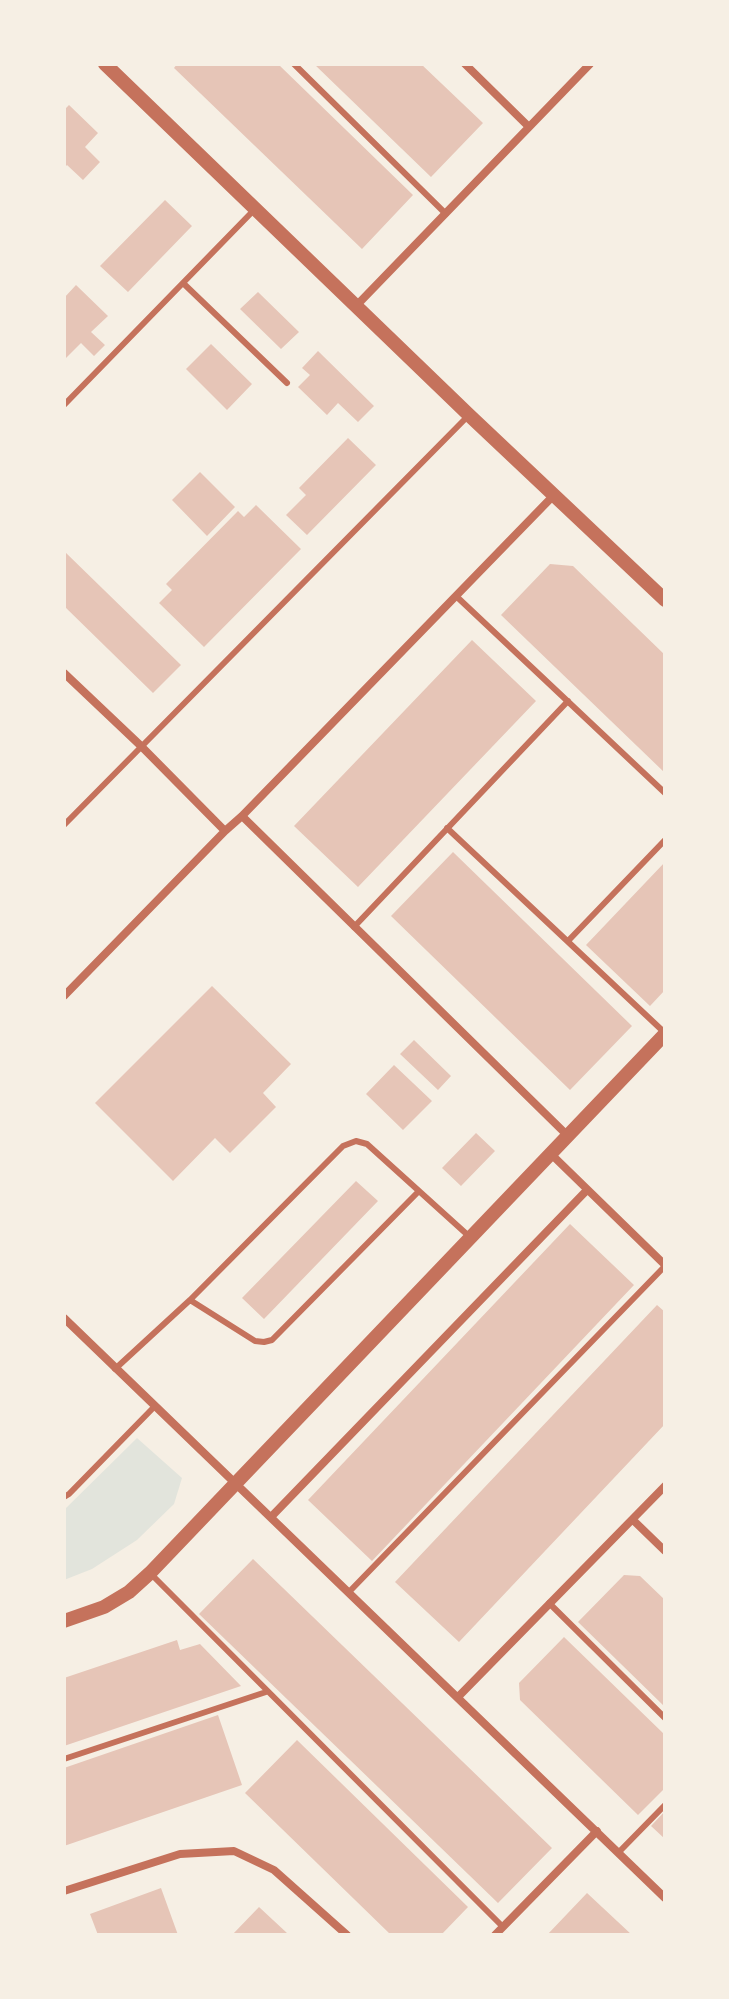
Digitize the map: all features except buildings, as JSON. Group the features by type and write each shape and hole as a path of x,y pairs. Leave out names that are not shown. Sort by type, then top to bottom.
{"street":[{"path":"105,64 665,600"},
{"path":"465,64 529,127"},
{"path":"357,305 590,64"},
{"path":"64,996 555,494"},
{"path":"64,673 225,831"},
{"path":"242,816 568,1136"},
{"path":"64,1621 104,1607 129,1592 150,1573 665,1034"},
{"path":"551,1154 665,1266"},
{"path":"271,1517 587,1190"},
{"path":"64,1318 665,1898"},
{"path":"458,1697 665,1486"},
{"path":"633,1520 665,1551"},
{"path":"495,1935 597,1831"},
{"path":"64,1891 180,1854 234,1851 274,1870 347,1935"}],"lane":[{"path":"294,64 446,214"},
{"path":"64,405 255,209"},
{"path":"183,283 287,383"},
{"path":"64,825 469,415"},
{"path":"456,596 665,793"},
{"path":"354,927 568,701"},
{"path":"447,828 665,1034"},
{"path":"568,941 665,840"},
{"path":"115,1369 190,1300 343,1146 356,1141 367,1144 471,1238"},
{"path":"190,1300 255,1341 272,1340 418,1192"},
{"path":"349,1592 665,1266"},
{"path":"64,1497 155,1406"},
{"path":"150,1573 503,1927"},
{"path":"549,1603 665,1718"},
{"path":"64,1759 266,1692"},
{"path":"619,1852 665,1805"}],"shaded area":[{"path":"137,1438 182,1478 174,1504 137,1540 92,1569 64,1580 64,1510"}]}
